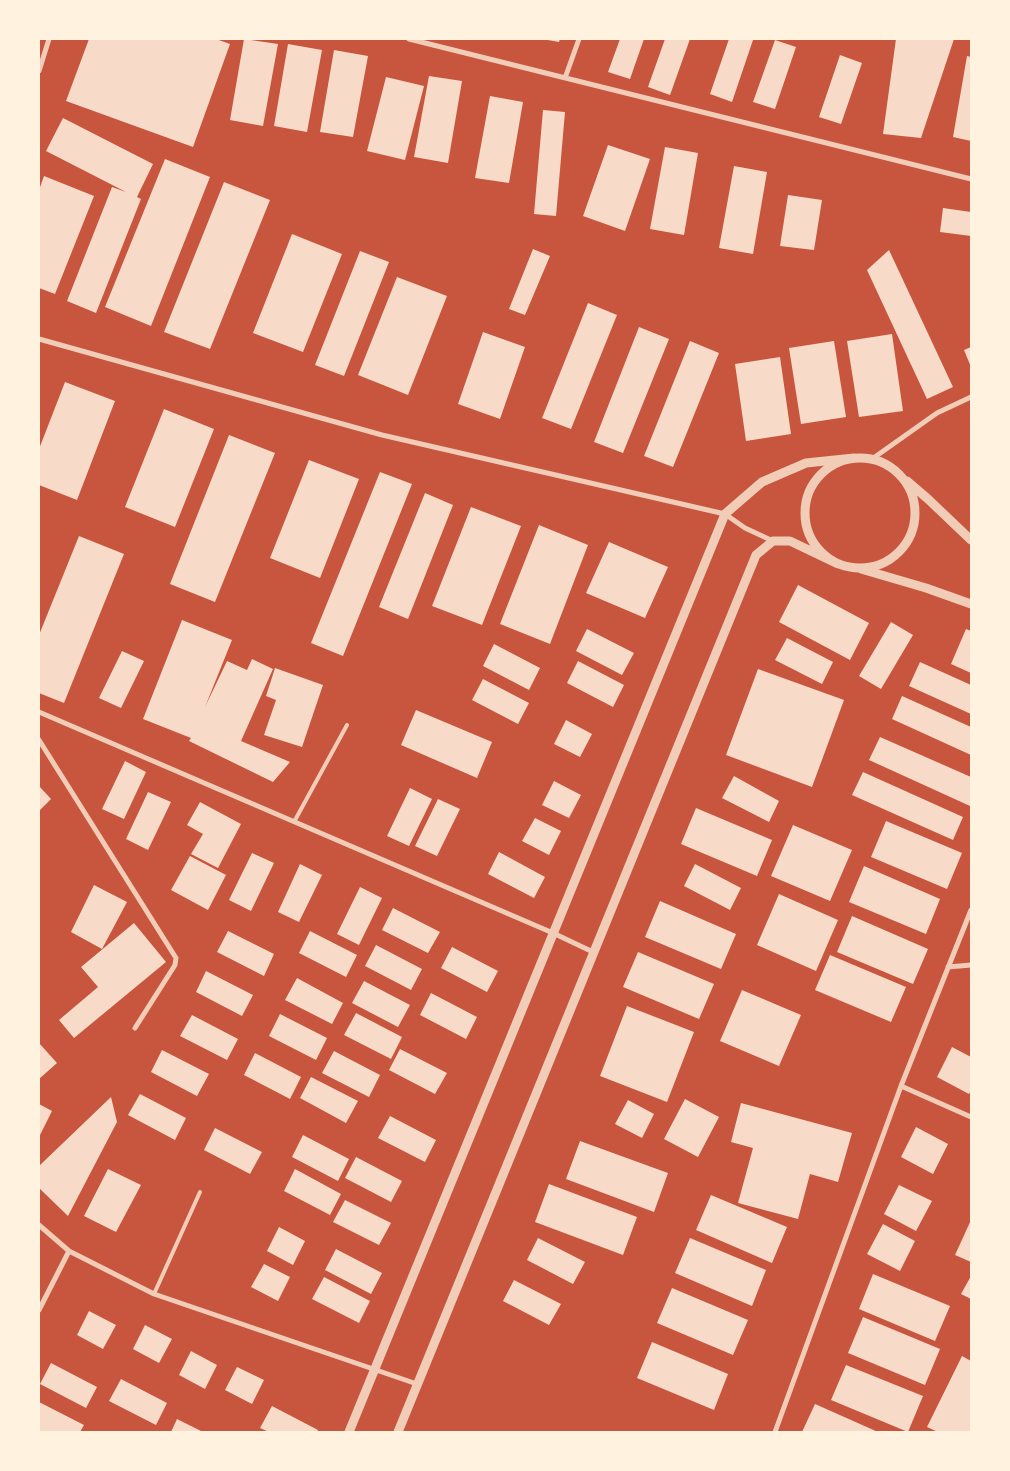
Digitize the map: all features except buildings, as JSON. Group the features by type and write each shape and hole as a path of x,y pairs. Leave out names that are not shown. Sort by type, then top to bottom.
{"street":[{"path":"39,71 49,39"},
{"path":"410,39 971,179"},
{"path":"566,78 579,39"},
{"path":"39,339 382,435 725,514 745,528 773,541 790,541 838,564 926,588 971,604"},
{"path":"872,459 937,413 971,397"},
{"path":"838,564 823,554 812,540 805,523 805,505 810,488 821,473 836,463 854,458"},
{"path":"349,1432 725,514 762,482 806,463 854,458 872,459 889,466 928,499 971,540"},
{"path":"856,568 874,566 891,558 904,546 912,529 915,511 911,493 902,478"},
{"path":"398,1432 756,555 773,541"},
{"path":"39,712 553,933 593,952"},
{"path":"39,740 176,958 175,965 135,1028"},
{"path":"775,1432 901,1086 971,910"},
{"path":"948,967 971,965"},
{"path":"901,1086 971,1117"},
{"path":"39,1225 70,1251 154,1294 417,1384"},
{"path":"39,1310 70,1251"}],"lane":[{"path":"294,822 347,725"},
{"path":"154,1294 200,1192"}]}
